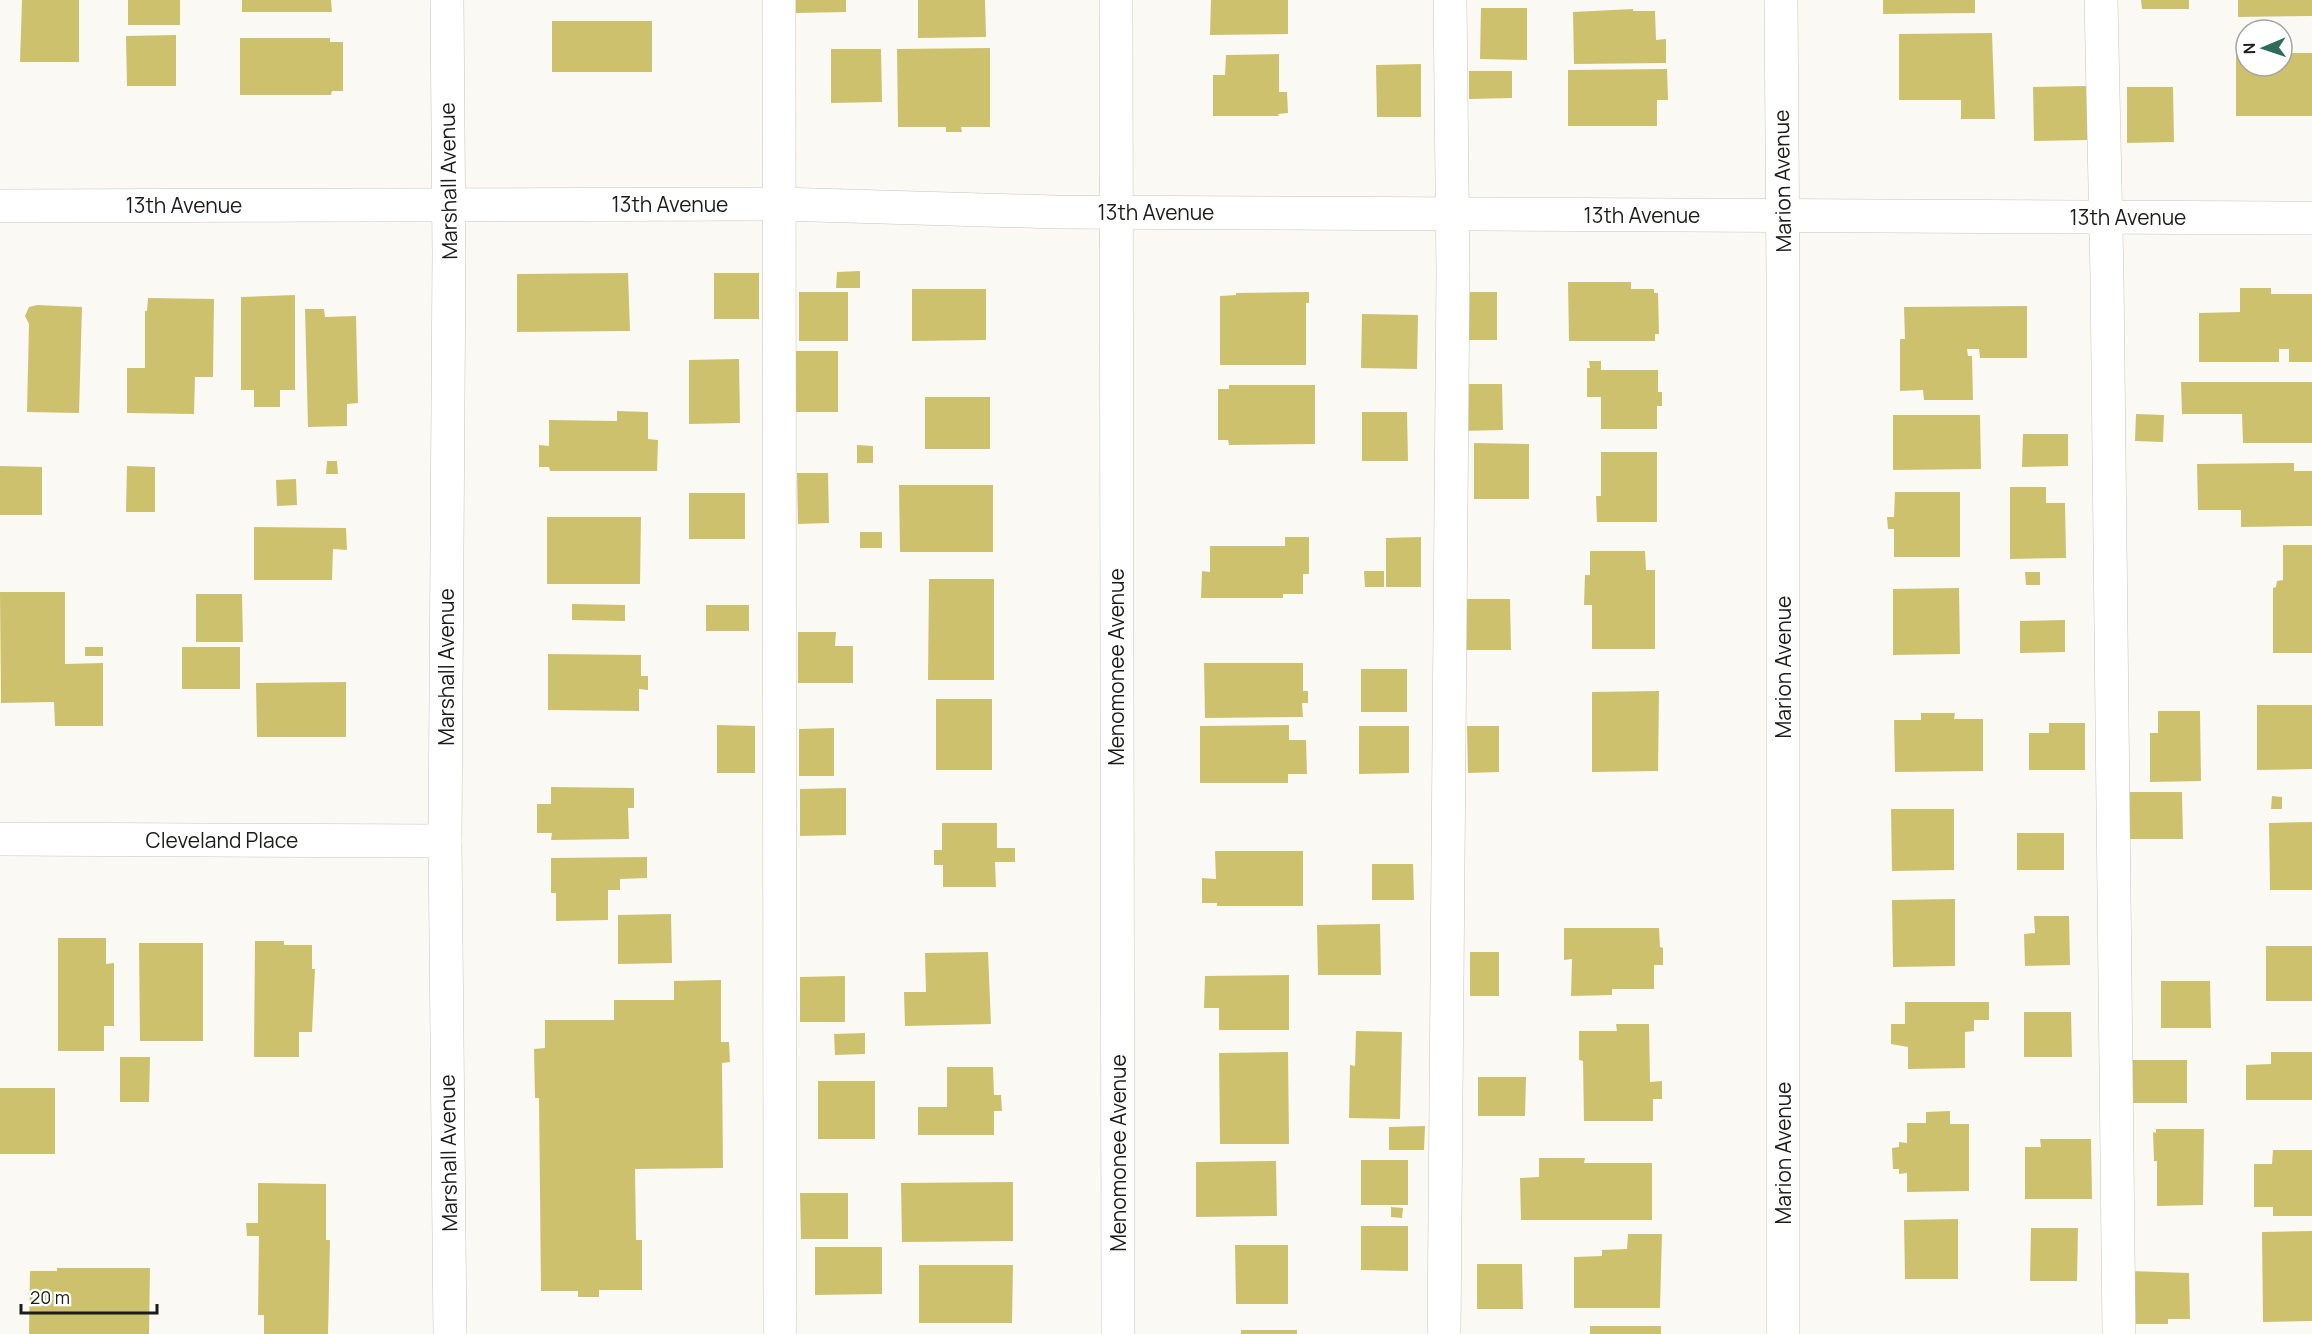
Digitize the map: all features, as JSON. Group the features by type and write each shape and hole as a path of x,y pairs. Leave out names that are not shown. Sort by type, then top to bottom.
{"street":[{"name":"Marshall Avenue","path":"447,0 449,203 445,841 450,1334"},
{"path":"778,0 780,1334"},
{"name":"Menomonee Avenue","path":"1116,0 1118,1334"},
{"path":"1444,1334 1453,214 1450,0"},
{"name":"Marion Avenue","path":"1781,0 1783,1334"},
{"path":"2101,0 2106,217 2120,1334"},
{"name":"13th Avenue","path":"0,206 449,203 780,204 1116,212 2312,218"},
{"name":"Cleveland Place","path":"0,839 445,841"}],"building":[{"path":"22,0 79,0 79,62 20,62"},
{"path":"128,0 180,0 180,25 128,25"},
{"path":"242,0 331,0 332,12 242,12"},
{"path":"796,0 846,0 846,12 796,13"},
{"path":"918,0 985,0 986,37 918,38"},
{"path":"1211,0 1288,0 1288,34 1210,35"},
{"path":"1883,0 1975,0 1975,13 1883,14"},
{"path":"2141,0 2189,0 2189,9 2142,9"},
{"path":"2238,0 2312,0 2312,16 2238,17"},
{"path":"1481,8 1527,8 1527,60 1480,59"},
{"path":"1633,9 1633,11 1655,11 1656,40 1666,39 1666,63 1574,64 1573,12"},
{"path":"552,21 652,21 652,72 552,72"},
{"path":"1992,33 1995,119 1961,119 1961,100 1899,100 1899,34"},
{"path":"176,35 176,86 127,86 126,36"},
{"path":"240,38 330,38 330,42 343,42 343,91 332,91 331,95 240,95"},
{"path":"990,48 990,127 961,127 962,132 946,132 946,127 898,127 897,49"},
{"path":"831,49 881,49 882,102 831,103"},
{"path":"2294,53 2312,53 2312,116 2236,116 2236,78 2294,78"},
{"path":"1279,54 1279,92 1287,92 1288,113 1278,114 1279,116 1213,116 1213,75 1225,75 1226,55"},
{"path":"1421,64 1421,117 1377,117 1376,65"},
{"path":"1667,69 1668,100 1657,100 1657,126 1568,126 1568,70"},
{"path":"1469,71 1512,71 1512,98 1469,99"},
{"path":"2087,86 2088,140 2034,141 2033,87"},
{"path":"2127,87 2173,87 2174,142 2127,143"},
{"path":"860,271 860,288 836,288 837,272"},
{"path":"628,273 630,331 517,332 517,274"},
{"path":"714,273 759,273 759,319 714,319"},
{"path":"1568,282 1631,282 1631,289 1654,289 1654,293 1658,293 1659,334 1655,334 1655,341 1569,341"},
{"path":"2240,288 2271,288 2271,294 2312,294 2312,362 2289,362 2289,349 2279,349 2279,362 2199,362 2199,313 2240,312"},
{"path":"912,289 986,289 986,340 912,341"},
{"path":"799,292 848,292 848,341 799,341"},
{"path":"1309,292 1309,303 1306,303 1306,365 1220,365 1220,296 1236,295 1236,293"},
{"path":"1459,292 1497,292 1497,340 1460,340"},
{"path":"295,295 295,390 280,390 280,407 254,407 254,390 241,390 241,297"},
{"path":"148,298 214,299 213,377 195,377 194,414 127,413 127,368 145,368 145,311 147,311"},
{"path":"37,305 82,307 79,413 27,412 29,324 25,316 29,307"},
{"path":"2027,306 2027,358 1980,358 1979,349 1967,349 1968,356 1972,356 1973,400 1924,400 1923,390 1900,391 1900,339 1905,339 1904,307"},
{"path":"305,309 324,309 325,317 356,316 358,403 347,404 347,426 308,427"},
{"path":"1362,314 1418,315 1417,369 1361,368"},
{"path":"795,351 838,351 838,412 795,412"},
{"path":"739,359 740,423 689,424 689,360"},
{"path":"1589,361 1601,361 1601,370 1658,370 1658,392 1662,392 1662,406 1657,406 1657,429 1601,429 1601,397 1587,397"},
{"path":"2181,382 2312,382 2312,443 2243,443 2242,414 2182,414"},
{"path":"1460,384 1502,384 1503,430 1460,431"},
{"path":"1229,385 1315,385 1315,444 1229,445 1228,440 1218,440 1218,389 1229,389"},
{"path":"925,397 990,397 990,449 925,449"},
{"path":"617,411 648,412 648,439 658,440 657,471 550,471 549,467 539,467 539,445 549,446 549,420 617,421"},
{"path":"1362,412 1407,412 1408,461 1362,461"},
{"path":"2136,414 2164,415 2163,442 2135,441"},
{"path":"1893,415 1980,415 1981,469 1893,470"},
{"path":"2023,434 2068,434 2068,466 2022,467"},
{"path":"1474,443 1529,444 1529,499 1474,499"},
{"path":"857,445 873,446 873,463 857,463"},
{"path":"1601,452 1657,452 1657,522 1597,522 1596,496 1601,496"},
{"path":"327,461 337,461 338,474 326,474"},
{"path":"2294,463 2294,471 2312,471 2312,526 2241,527 2241,510 2198,510 2197,464"},
{"path":"0,466 42,467 42,515 0,515"},
{"path":"127,466 155,467 155,512 126,512"},
{"path":"797,473 828,473 829,523 798,524"},
{"path":"296,479 297,505 277,506 276,480"},
{"path":"899,485 993,485 993,552 900,552"},
{"path":"2010,487 2046,487 2046,503 2065,503 2066,558 2010,559"},
{"path":"1895,492 1960,492 1960,557 1894,557 1894,529 1888,529 1887,517 1894,517"},
{"path":"689,493 745,493 745,539 689,539"},
{"path":"547,517 641,517 640,584 547,584"},
{"path":"254,527 346,528 347,550 333,549 332,580 254,580"},
{"path":"860,532 882,532 882,548 860,548"},
{"path":"1285,537 1309,537 1309,574 1303,574 1303,594 1283,594 1283,598 1201,598 1202,571 1210,572 1210,546 1285,546"},
{"path":"1421,537 1421,587 1386,587 1386,538"},
{"path":"2283,545 2312,545 2312,653 2273,653 2273,588 2276,587 2277,581 2283,580"},
{"path":"1590,551 1645,551 1646,570 1655,570 1655,649 1592,649 1592,605 1584,605 1585,575 1590,575"},
{"path":"1364,571 1384,571 1384,587 1365,587"},
{"path":"2025,572 2040,572 2040,585 2026,585"},
{"path":"929,579 994,579 994,680 928,680"},
{"path":"1959,588 1960,654 1893,655 1893,589"},
{"path":"0,592 65,592 65,664 103,663 103,726 55,726 54,702 1,703"},
{"path":"196,594 242,594 243,642 196,642"},
{"path":"1463,599 1510,599 1511,650 1464,650"},
{"path":"572,604 625,605 625,621 572,620"},
{"path":"706,605 749,605 749,631 706,631"},
{"path":"2065,620 2065,652 2020,653 2020,621"},
{"path":"798,632 836,632 835,646 853,646 853,683 798,683"},
{"path":"85,647 103,647 103,656 85,656"},
{"path":"182,647 240,647 240,689 182,689"},
{"path":"548,654 641,655 641,676 648,676 648,690 639,689 639,711 548,710"},
{"path":"1204,663 1303,663 1303,691 1308,691 1308,703 1302,703 1303,717 1205,718"},
{"path":"1361,669 1407,669 1407,712 1361,712"},
{"path":"346,682 346,737 257,737 256,683"},
{"path":"1659,691 1658,771 1592,772 1592,692"},
{"path":"936,699 992,699 992,770 936,770"},
{"path":"2257,705 2312,705 2312,769 2257,770"},
{"path":"2158,711 2200,711 2201,781 2150,782 2150,733 2158,733"},
{"path":"1921,713 1955,713 1954,719 1983,719 1983,771 1895,772 1894,720 1921,720"},
{"path":"2049,723 2085,723 2085,770 2029,770 2029,733 2049,733"},
{"path":"717,725 755,726 755,773 717,773"},
{"path":"1289,725 1289,740 1306,740 1307,774 1288,774 1288,783 1200,783 1200,726"},
{"path":"1359,726 1409,726 1409,773 1359,774"},
{"path":"1467,726 1499,726 1499,772 1468,773"},
{"path":"834,728 834,776 799,776 799,729"},
{"path":"551,787 634,788 634,808 628,808 629,839 551,840 552,833 537,833 537,804 551,804"},
{"path":"846,788 846,835 800,836 800,789"},
{"path":"2129,792 2182,792 2183,839 2129,839"},
{"path":"2272,796 2282,797 2282,809 2271,809"},
{"path":"1891,809 1954,809 1954,870 1892,871"},
{"path":"2312,822 2312,890 2270,890 2269,823"},
{"path":"942,823 997,823 997,848 1015,848 1015,862 995,862 996,887 943,887 943,865 934,865 934,850 942,850"},
{"path":"2017,833 2064,833 2064,870 2017,870"},
{"path":"1215,851 1303,851 1303,906 1217,906 1217,903 1202,903 1202,878 1216,879"},
{"path":"647,857 647,878 620,879 620,890 608,890 608,920 556,921 556,893 551,893 551,858"},
{"path":"1372,864 1413,864 1414,900 1372,900"},
{"path":"1955,899 1955,966 1893,967 1892,900"},
{"path":"671,914 672,963 618,964 618,915"},
{"path":"2034,916 2069,916 2070,965 2025,966 2024,934 2035,933"},
{"path":"1380,924 1381,975 1318,975 1317,925"},
{"path":"1564,928 1659,928 1660,947 1663,948 1663,965 1654,965 1654,989 1612,989 1612,995 1571,996 1572,959 1564,960"},
{"path":"58,938 106,938 106,964 114,963 114,1026 104,1026 104,1051 58,1051"},
{"path":"255,941 284,941 284,945 312,945 312,969 315,969 312,1032 299,1032 299,1057 254,1057"},
{"path":"139,943 203,943 203,1041 140,1041"},
{"path":"2266,946 2312,946 2312,1001 2266,1001"},
{"path":"988,952 991,1024 905,1026 904,992 926,992 925,953"},
{"path":"1470,952 1499,952 1499,996 1470,996"},
{"path":"1289,975 1289,1030 1219,1030 1219,1008 1204,1008 1205,976"},
{"path":"845,976 845,1022 800,1022 800,977"},
{"path":"721,980 721,1042 729,1042 730,1062 722,1063 723,1168 635,1169 636,1240 642,1240 642,1290 599,1290 599,1297 578,1297 578,1291 541,1291 539,1098 535,1098 534,1049 545,1048 545,1020 614,1020 614,1000 674,1000 674,981"},
{"path":"2161,981 2210,981 2211,1028 2161,1028"},
{"path":"1905,1002 1989,1002 1989,1020 1974,1020 1974,1031 1965,1032 1965,1068 1908,1069 1908,1047 1891,1044 1891,1024 1905,1024"},
{"path":"2024,1012 2071,1012 2072,1057 2024,1057"},
{"path":"1616,1024 1649,1024 1650,1082 1662,1081 1662,1099 1653,1099 1653,1121 1584,1121 1583,1061 1579,1060 1579,1031 1617,1031"},
{"path":"1356,1031 1402,1032 1400,1119 1349,1118 1350,1065 1355,1066"},
{"path":"865,1033 865,1054 835,1055 834,1034"},
{"path":"1288,1052 1289,1144 1220,1144 1219,1053"},
{"path":"2271,1052 2312,1052 2312,1100 2246,1100 2246,1065 2271,1064"},
{"path":"120,1057 150,1057 149,1102 120,1102"},
{"path":"2126,1060 2187,1060 2187,1103 2127,1103"},
{"path":"947,1067 993,1067 994,1095 1001,1095 1002,1111 994,1111 994,1135 918,1135 918,1107 947,1107"},
{"path":"1478,1077 1526,1077 1525,1116 1478,1116"},
{"path":"818,1081 875,1081 875,1139 818,1139"},
{"path":"0,1088 55,1088 55,1154 0,1154"},
{"path":"1950,1111 1950,1124 1969,1124 1969,1191 1907,1192 1907,1173 1899,1174 1899,1169 1893,1169 1892,1148 1899,1147 1899,1142 1907,1143 1907,1123 1926,1123 1926,1112"},
{"path":"1425,1126 1424,1150 1389,1150 1389,1127"},
{"path":"2156,1129 2204,1129 2203,1205 2157,1206 2157,1161 2154,1161 2153,1132 2156,1133"},
{"path":"2040,1139 2091,1139 2092,1199 2025,1199 2025,1147 2041,1147"},
{"path":"2273,1150 2312,1150 2312,1216 2273,1216 2273,1207 2254,1207 2254,1164 2272,1164"},
{"path":"1539,1158 1585,1158 1584,1163 1652,1163 1652,1220 1521,1220 1520,1178 1539,1177"},
{"path":"1361,1160 1408,1160 1408,1205 1361,1205"},
{"path":"1276,1161 1277,1216 1196,1217 1196,1162"},
{"path":"1013,1182 1013,1241 902,1242 901,1183"},
{"path":"258,1183 326,1184 326,1240 330,1240 328,1334 264,1334 264,1315 258,1315 259,1236 247,1236 246,1223 258,1223"},
{"path":"800,1193 848,1193 848,1239 801,1239"},
{"path":"1391,1207 1403,1208 1402,1218 1391,1217"},
{"path":"1958,1219 1958,1279 1905,1279 1904,1220"},
{"path":"1361,1226 1408,1226 1408,1271 1361,1270"},
{"path":"2031,1228 2078,1228 2077,1281 2030,1281"},
{"path":"2312,1231 2312,1321 2263,1322 2262,1232"},
{"path":"1628,1234 1662,1234 1660,1308 1574,1308 1574,1257 1602,1256 1602,1250 1627,1249"},
{"path":"1235,1245 1288,1245 1288,1304 1236,1304"},
{"path":"815,1247 882,1247 882,1294 815,1295"},
{"path":"1477,1264 1522,1264 1523,1309 1477,1309"},
{"path":"919,1265 1013,1265 1012,1323 919,1323"},
{"path":"57,1268 150,1268 149,1334 29,1334 30,1271 57,1271"},
{"path":"2131,1271 2189,1273 2190,1319 2168,1319 2168,1324 2131,1324"},
{"path":"1590,1326 1661,1326 1661,1334 1590,1334"},
{"path":"1241,1330 1297,1330 1297,1334 1241,1334"}]}
